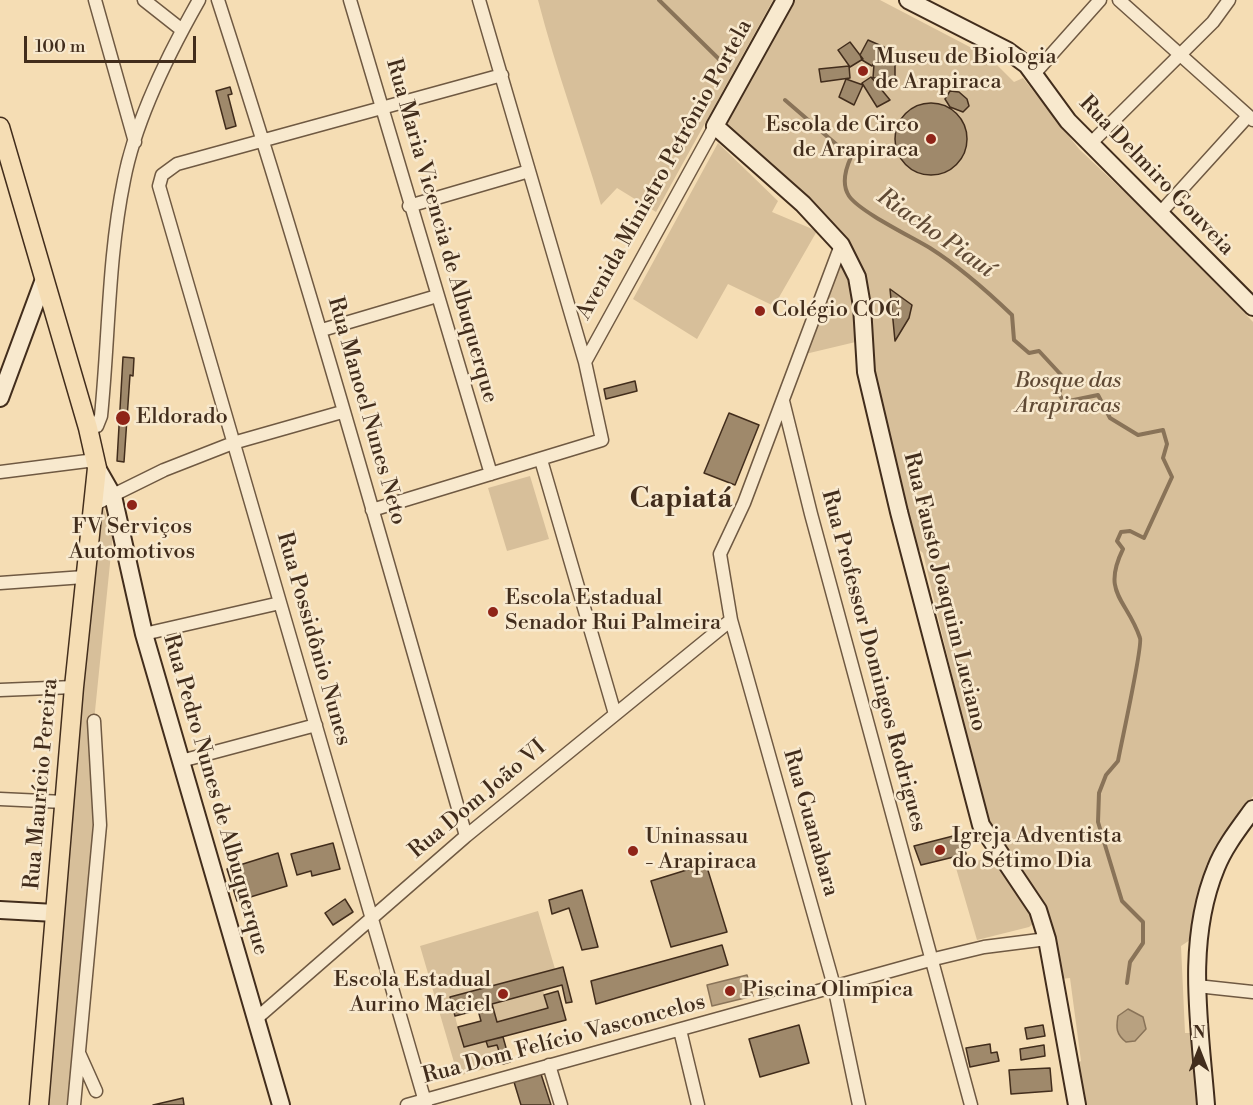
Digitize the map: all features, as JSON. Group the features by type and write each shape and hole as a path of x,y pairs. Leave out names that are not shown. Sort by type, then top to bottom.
{"main road":[{"name":"Rua Maurício Pereira","path":"0,127 43,282 88,428 96,464 74,687 39,1105"}],"street":[{"path":"95,0 135,142"},
{"path":"144,0 182,30"},
{"path":"88,428 97,426 101,416 110,268 124,178 135,142 172,49 199,0"},
{"name":"Rua Manoel Nunes Neto","path":"218,0 322,330 342,412 466,836"},
{"name":"Rua Maria Vicencia de Albuquerque","path":"350,0 409,206 491,474"},
{"path":"372,510 602,440 585,362 479,0"},
{"name":"Avenida Ministro Petrônio Portela","path":"585,362 785,0"},
{"name":"Rua Delmiro Gouveia","path":"908,0 933,5 1008,51 1034,74 1068,121 1253,307"},
{"path":"1034,74 1100,0"},
{"path":"1119,0 1251,118 1161,212"},
{"path":"1090,144 1178,54 1213,22 1229,0"},
{"path":"263,141 502,75"},
{"name":"Rua Fausto Joaquim Luciano","path":"715,126 803,204 841,245 857,277 862,306 866,372 899,512 981,825 1038,910 1047,939 1077,1105"},
{"name":"Rua Possidônio Nunes","path":"263,141 177,164 162,175 159,186 425,1103"},
{"path":"409,206 530,171"},
{"path":"783,401 841,245"},
{"path":"0,398 43,282"},
{"path":"322,330 437,296"},
{"name":"Rua Guanabara","path":"783,401 744,503 720,554 731,620 834,986 859,1105"},
{"name":"Rua Professor Domingos Rodrigues","path":"783,401 930,960 971,1105"},
{"path":"93,505 164,470 233,443 342,412"},
{"path":"541,460 615,714"},
{"path":"0,472 96,464"},
{"name":"Rua Pedro Nunes de Albuquerque","path":"96,464 113,496 144,634 281,1105"},
{"path":"0,583 84,578"},
{"path":"144,634 280,603"},
{"name":"Rua Dom João VI","path":"257,1018 466,836 731,620"},
{"path":"0,690 74,687"},
{"path":"74,1105 100,825 94,721"},
{"path":"181,761 316,725"},
{"path":"0,799 64,802"},
{"path":"1206,1105 1197,986 1199,936 1205,901 1217,866 1247,825 1253,809"},
{"path":"0,910 55,913"},
{"name":"Rua Dom Felício Vasconcelos","path":"407,1105 425,1103 549,1065 930,960 984,947 1047,939"},
{"path":"1197,986 1253,992"},
{"path":"680,1030 698,1105"},
{"path":"79,1052 96,1091"},
{"path":"549,1065 561,1105"}],"green space":[{"path":"538,0 773,0 656,212 617,188 601,205"},
{"name":"Bosque das Arapiracas","path":"790,0 880,0 989,57 1014,82 1023,78 1079,149 1170,235 1253,322 1253,796 1211,861 1190,940 1181,946 1185,1033 1196,1033 1199,1105 1082,1105 1074,1065 1081,1061 1070,978 1061,979 1054,929 1043,905 988,828 923,553 916,547 872,373 858,262 824,214 720,125"},
{"path":"718,143 778,201 772,212 817,231 774,306 728,284 697,339 633,299"},
{"path":"841,245 864,340 801,355"},
{"path":"530,476 549,539 507,551 488,488"},
{"path":"101,501 113,534 94,721 100,825 74,1105 39,1105"},
{"path":"992,856 1031,913 1033,924 977,940 956,868"},
{"path":"538,911 555,969 450,997 463,1047 486,1041 497,1045 503,1064 458,1076 420,946"},
{"path":"543,990 548,1008 497,1022 492,1004"}],"shaded area":[{"name":"Piscina Olimpica","path":"747,975 753,996 712,1006 707,985"},
{"path":"1128,1009 1143,1017 1146,1029 1135,1041 1126,1042 1117,1030 1117,1024 1118,1016"}],"building":[{"path":"868,40 884,47 872,66 862,60 860,55"},
{"path":"850,42 863,59 850,67 838,50"},
{"path":"895,62 895,77 873,78 874,64"},
{"path":"849,66 850,78 821,82 819,69"},
{"path":"871,77 890,100 877,107 862,83"},
{"path":"846,79 863,85 854,105 839,97"},
{"path":"230,87 232,94 228,95 236,126 226,129 216,91"},
{"path":"950,91 959,92 967,99 969,106 963,112 950,107 945,99"},
{"name":"Escola de Circo de Arapiraca","path":"931,103 951,109 961,119 967,139 961,159 951,169 931,175 911,169 901,159 895,139 901,119 911,109"},
{"path":"890,289 912,305 909,318 895,341"},
{"name":"Eldorado","path":"123,357 134,358 133,376 130,375 124,462 117,461"},
{"path":"635,381 637,391 606,399 604,389"},
{"path":"729,413 759,425 735,485 704,473"},
{"name":"Igreja Adventista do Sétimo Dia","path":"961,834 966,854 921,865 914,846"},
{"path":"333,843 340,869 312,876 311,871 297,875 291,854"},
{"path":"278,853 287,886 237,901 227,869"},
{"path":"706,864 727,932 671,947 651,881"},
{"path":"582,890 598,947 582,950 569,908 552,914 549,900"},
{"path":"345,899 353,912 333,925 325,913"},
{"path":"722,945 728,965 596,1004 591,981"},
{"path":"563,967 572,1002 566,1003 562,985 492,1004 497,1022 548,1008 544,995 558,991 566,1020 464,1047 458,1027 481,1021 478,1010 455,1016 450,997"},
{"path":"799,1025 809,1063 760,1077 749,1039"},
{"path":"1043,1025 1045,1036 1027,1039 1025,1028"},
{"path":"503,1037 510,1062 503,1064 497,1045 488,1047 486,1041"},
{"path":"990,1044 991,1053 997,1052 999,1061 970,1067 966,1048"},
{"path":"1044,1045 1045,1056 1021,1060 1020,1049"},
{"path":"1050,1068 1052,1091 1011,1094 1009,1070"},
{"path":"541,1074 551,1105 521,1105 514,1082"},
{"path":"183,1098 184,1105 153,1105"}],"waterway":[{"name":"Riacho Piauí","path":"659,0 728,68"},
{"name":"Riacho Piauí","path":"785,100 851,157 846,171 845,186 849,196 855,202 875,217 952,263 1012,315 1014,340 1029,353 1039,351 1064,378 1059,394 1064,402 1098,395 1110,418 1138,435 1163,430 1167,444 1163,458 1172,477 1144,538 1130,531 1121,532 1117,541 1123,549 1117,564 1115,587 1135,625 1140,645 1118,761 1106,775 1099,793 1098,822 1122,901 1143,922 1143,943 1130,962 1127,983"}],"place":[{"name":"Museu de Biologia de Arapiraca","path":"863,71"},
{"name":"Escola de Circo de Arapiraca","path":"931,139"},
{"name":"Colégio COC","path":"760,311"},
{"name":"Eldorado","path":"123,418"},
{"name":"FV Serviços Automotivos","path":"132,505"},
{"name":"Escola Estadual Senador Rui Palmeira","path":"493,612"},
{"name":"Igreja Adventista do Sétimo Dia","path":"940,850"},
{"name":"Uninassau - Arapiraca","path":"633,851"},
{"name":"Piscina Olimpica","path":"730,991"},
{"name":"Escola Estadual Aurino Maciel","path":"503,994"}],"district":[{"name":"Capiatá","path":"681,500"}]}
